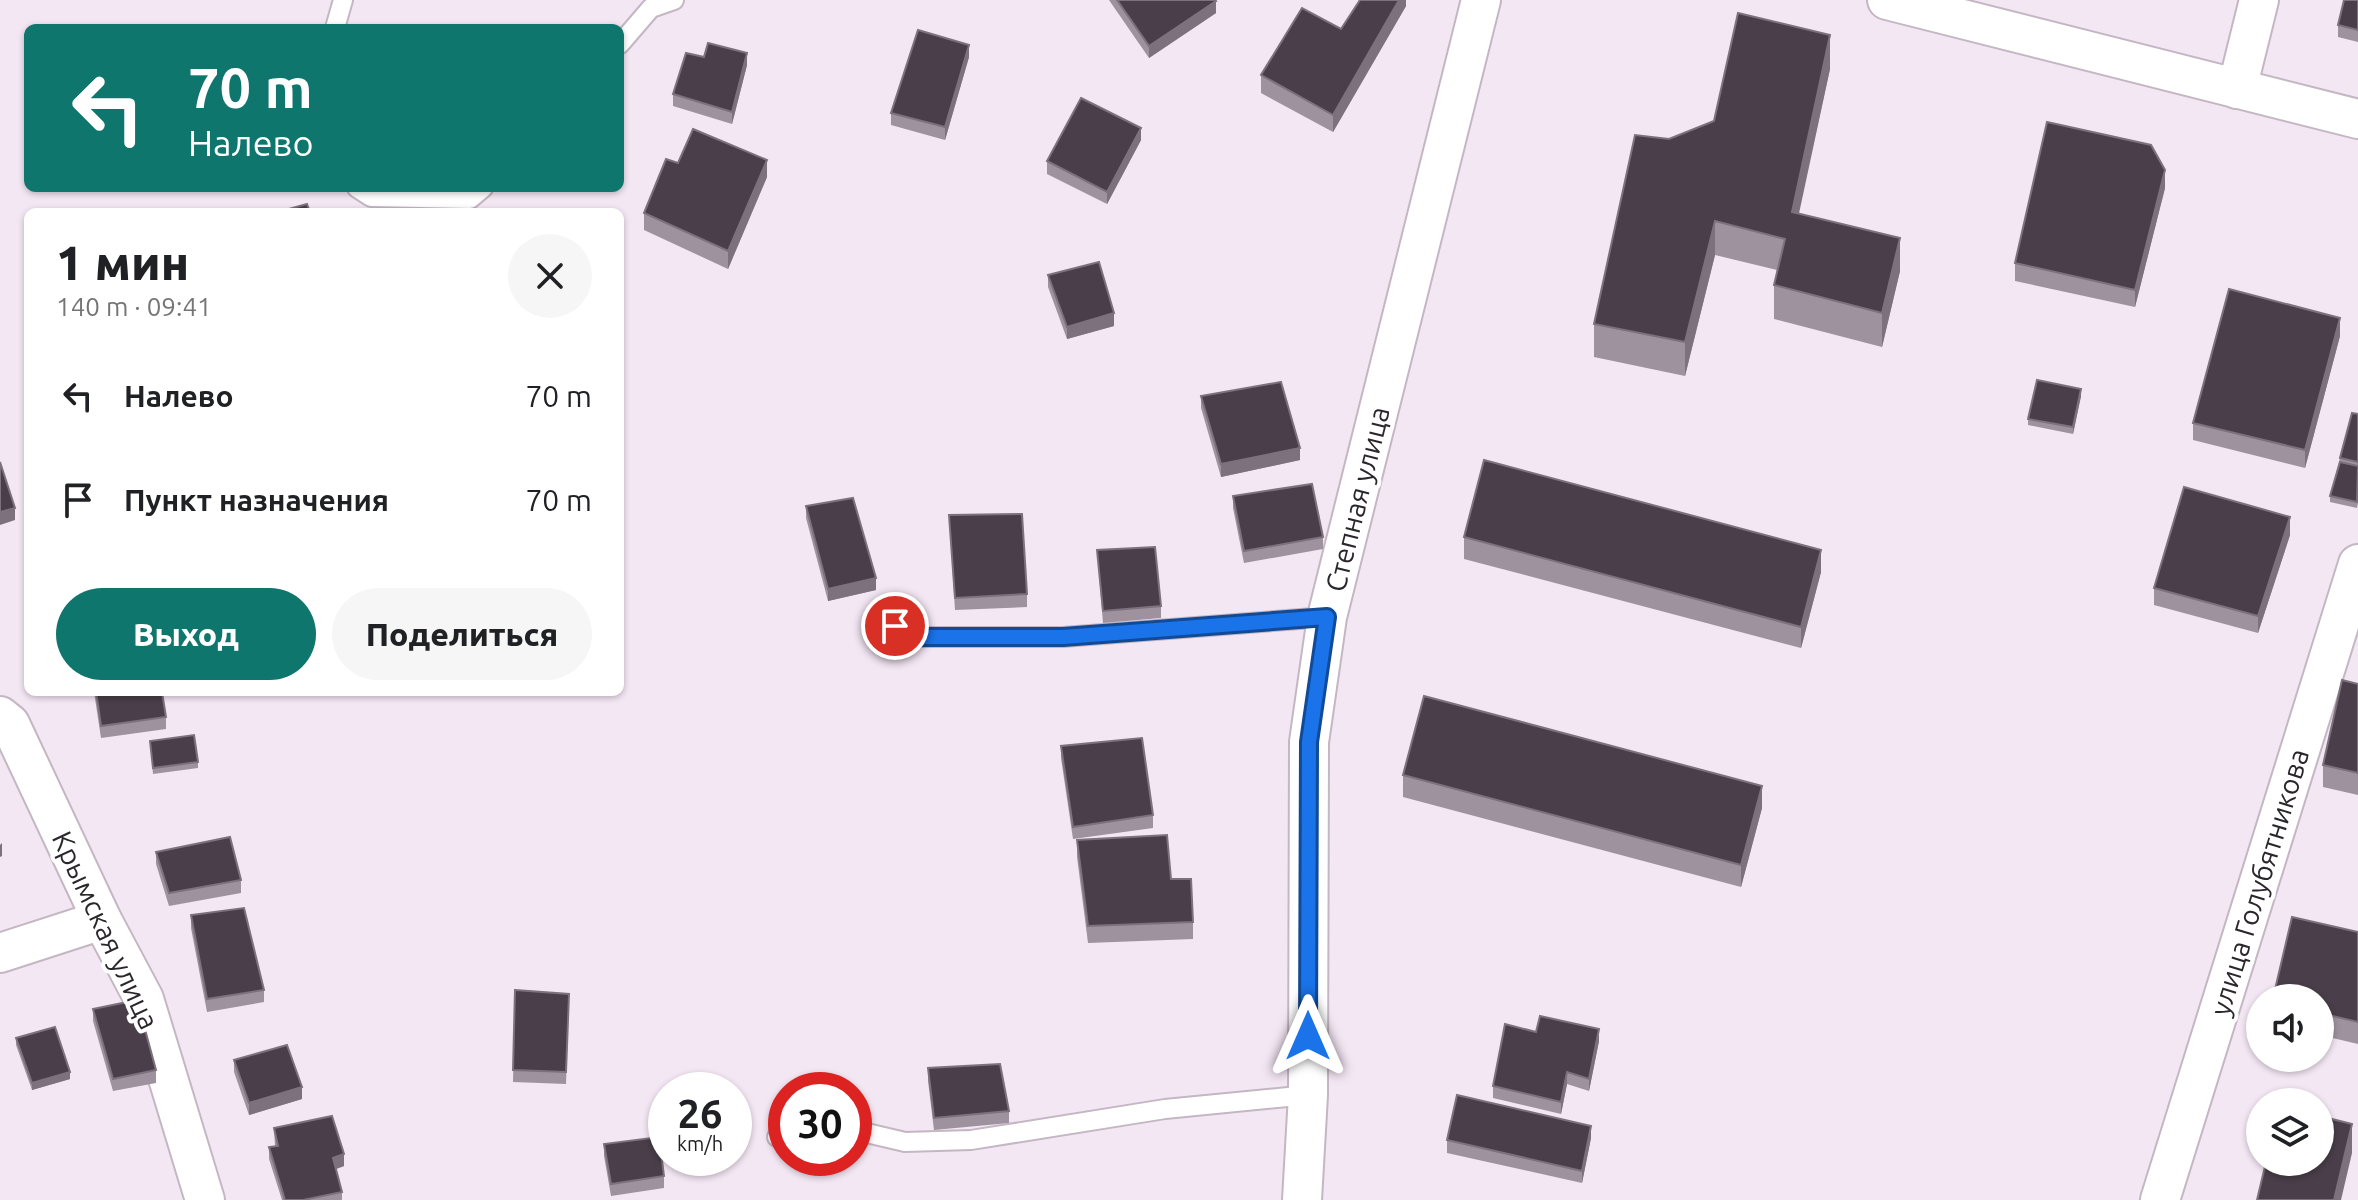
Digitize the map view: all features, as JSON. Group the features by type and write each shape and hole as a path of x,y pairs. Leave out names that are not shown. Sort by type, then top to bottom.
{"street":[{"name":"Степная улица","path":"1302,1200 1308,1095 1309,742 1327,617 1481,0"},
{"path":"1887,0 2358,119"},
{"path":"2237,89 2259,0"},
{"name":"улица Голубятникова","path":"2160,1200 2358,564"},
{"name":"Крымская улица","path":"0,716 10,724 102,920 144,999 205,1200"},
{"path":"0,953 102,920"}],"lane":[{"path":"336,24 343,0"},
{"path":"624,39 651,8 674,0"},
{"path":"363,192 371,197 470,199 478,192"},
{"path":"895,626 922,637 1063,637 1327,617"},
{"path":"872,1134 905,1142 971,1140 1165,1109 1308,1095"}],"building":[{"path":"1117,0 1215,0 1216,1 1149,46"},
{"path":"1360,0 1399,0 1333,115 1261,75 1302,8 1341,29"},
{"path":"2344,0 2358,0 2358,30 2338,25"},
{"path":"1738,13 1830,35 1792,212 1900,238 1882,313 1774,285 1785,239 1715,221 1685,342 1594,324 1635,135 1669,139 1714,121"},
{"path":"918,30 969,45 945,127 891,113"},
{"path":"708,43 747,53 732,112 673,94 686,53 704,57"},
{"path":"1081,98 1141,128 1107,192 1047,161"},
{"path":"2047,122 2151,145 2165,170 2135,290 2015,263"},
{"path":"693,129 767,160 728,251 644,213 666,159 678,163"},
{"path":"1099,262 1114,313 1067,327 1048,275"},
{"path":"2229,289 2340,318 2305,450 2193,423"},
{"path":"2037,380 2081,389 2073,427 2028,419"},
{"path":"1281,382 1300,448 1221,464 1201,396"},
{"path":"2352,413 2358,414 2358,462 2340,458"},
{"path":"1484,460 1821,550 1801,627 1464,537"},
{"path":"0,462 15,508 0,512"},
{"path":"2340,462 2358,466 2357,502 2330,496"},
{"path":"1312,484 1323,537 1244,551 1233,496"},
{"path":"2184,487 2290,517 2258,616 2154,588"},
{"path":"853,498 876,578 828,589 806,506"},
{"path":"1022,514 1027,594 955,598 949,515"},
{"path":"1155,547 1161,606 1103,611 1097,550"},
{"path":"2342,680 2358,684 2358,773 2323,765"},
{"path":"97,696 163,696 166,717 101,726"},
{"path":"1424,696 1762,786 1741,865 1403,775"},
{"path":"194,735 198,762 153,768 150,741"},
{"path":"1142,738 1153,815 1073,827 1061,746"},
{"path":"1167,835 1171,879 1191,879 1193,922 1088,926 1077,840"},
{"path":"230,837 241,880 169,893 156,852"},
{"path":"244,908 264,990 207,999 191,915"},
{"path":"2292,917 2358,932 2358,1022 2334,1016 2334,984 2276,984"},
{"path":"515,990 569,994 566,1072 513,1070"},
{"path":"137,1000 156,1070 113,1079 93,1009"},
{"path":"1540,1016 1599,1029 1589,1079 1567,1072 1561,1102 1493,1086 1505,1024 1536,1032"},
{"path":"55,1027 70,1072 32,1083 16,1038"},
{"path":"287,1045 302,1087 249,1103 234,1060"},
{"path":"1000,1064 1009,1111 934,1118 928,1068"},
{"path":"1457,1095 1591,1126 1582,1171 1447,1140"},
{"path":"332,1116 344,1154 333,1158 342,1192 303,1200 285,1200 269,1147 278,1146 274,1128"},
{"path":"2334,1120 2352,1124 2334,1200 2257,1200 2263,1176 2334,1176"},
{"path":"648,1138 648,1176 664,1176 611,1184 604,1144"}],"route":[{"path":"895,626 922,637 1063,637 1327,617 1309,742 1308,1036"}]}
